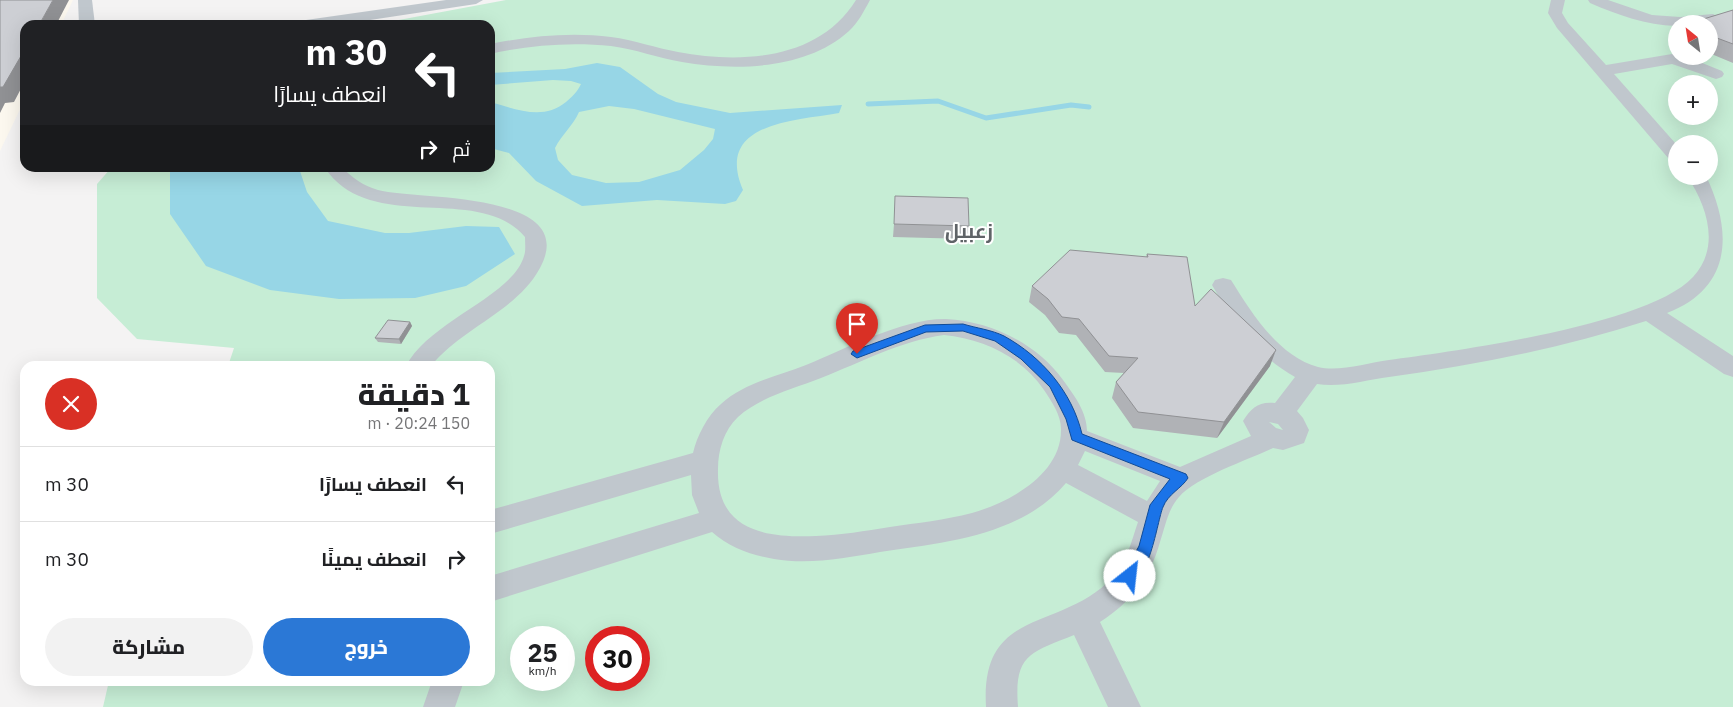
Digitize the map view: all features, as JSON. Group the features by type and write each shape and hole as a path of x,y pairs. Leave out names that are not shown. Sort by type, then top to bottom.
{"street":[{"path":"85,0 87,20"},
{"path":"340,20 476,0"},
{"path":"495,48 541,41 584,40 623,44 696,60 755,60 792,53 822,42 842,29 863,0"},
{"path":"1558,0 1554,7 1557,19 1668,146"},
{"path":"1595,0 1628,13 1668,22"},
{"path":"1602,71 1672,59 1684,61 1716,74"},
{"path":"337,172 350,185 378,196 484,207 507,213 525,223 537,241 537,252 533,264 525,276 513,288 445,337 423,361"},
{"path":"1223,285 1239,312 1263,339 1294,367 1310,374 1327,377 1504,352 1550,342 1649,312 1669,303 1700,283 1716,258 1720,245 1718,218 1702,185"},
{"path":"1649,312 1733,368"},
{"path":"944,327 981,332 999,338 1026,356 1054,384 1065,401 1076,437 1072,456 1064,470 1040,492 1014,508 951,530 830,548 783,548 743,539 717,519 710,504 706,488 705,460 711,434 729,412 741,402 908,333 944,327"},
{"path":"1002,707 1000,691 1002,672 1010,656 1022,642 1037,633 1082,616 1105,603 1124,586 1138,567 1146,546 1153,517 1163,494 1181,478 1276,426 1310,374"},
{"path":"1076,437 1181,478"},
{"path":"495,521 705,460"},
{"path":"1064,470 1153,517"},
{"path":"495,587 717,519"},
{"path":"1082,616 1109,680 1124,707"},
{"path":"439,707 446,686"}],"shaded area":[{"path":"0,0 73,0 63,20 20,20 20,109 0,151"}],"green space":[{"path":"506,0 1733,0 1733,707 103,707 108,686 495,686 495,361 230,361 234,348 137,339 97,298 97,184 108,172 495,172 495,20 399,20"}],"water":[{"path":"597,63 620,67 658,94 676,102 730,113 842,105 839,113 782,123 764,129 749,138 740,150 737,167 743,190 736,201 725,204 657,200 582,206 536,181 509,153 495,149 495,103 529,112 548,111 566,102 575,94 581,84 571,81 553,80 495,85 495,73 565,69","holes":["609,106 634,109 715,129 713,139 704,150 680,170 639,182 606,183 572,175 558,160 555,148 579,112"]},
{"path":"170,172 300,172 307,192 328,221 385,233 409,233 466,226 499,227 515,254 466,286 415,298 339,299 270,290 206,266 170,214"}],"building":[{"path":"0,0 53,0 42,20 20,20 20,58 3,87 0,87"},
{"path":"1733,10 1733,44 1718,38 1717,15"},
{"path":"895,196 968,198 969,226 894,224"},
{"path":"1070,250 1148,257 1147,254 1187,257 1195,306 1211,289 1276,350 1224,422 1138,412 1116,382 1138,358 1109,356 1079,319 1062,317 1048,299 1032,286"},
{"path":"388,320 410,322 399,339 375,338"}],"waterway":[{"path":"868,104 938,101 986,118 1071,105 1089,107"}],"district":[{"name":"زعبيل","path":"969,231"}],"route":[{"path":"857,354 925,328 963,328 999,338 1026,356 1054,384 1065,401 1076,437 1181,478 1163,494 1157,505 1146,546 1138,567 1130,576"}]}
